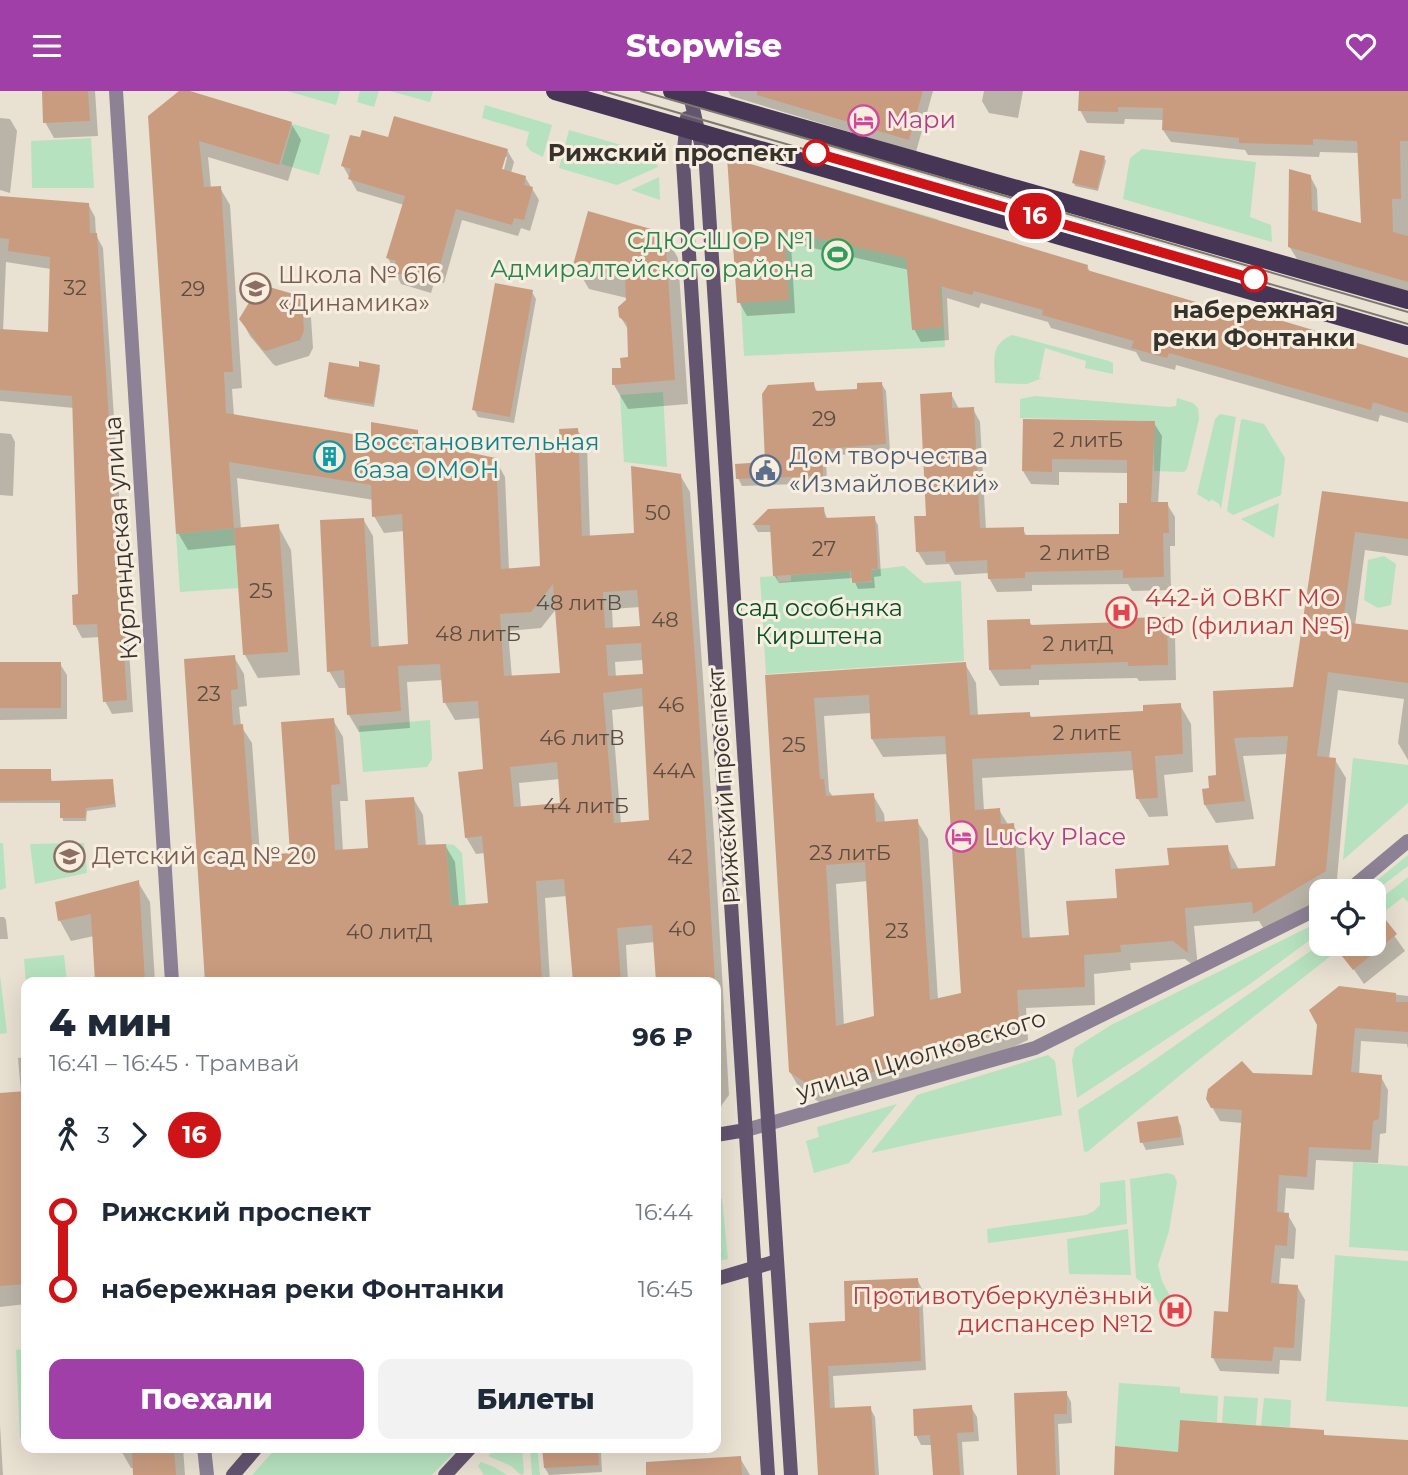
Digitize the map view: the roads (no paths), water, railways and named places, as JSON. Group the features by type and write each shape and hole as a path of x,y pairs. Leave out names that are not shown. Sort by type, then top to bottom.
{"main road":[{"path":"555,91 1408,336"},
{"path":"684,93 1408,300"},
{"name":"Рижский проспект","path":"684,93 692,129 706,166 791,1475"},
{"name":"Рижский проспект","path":"692,129 682,161 768,1475"},
{"name":"улица Циолковского","path":"721,1134 746,1130"},
{"path":"721,1277 777,1261"},
{"path":"233,1475 252,1453"},
{"path":"445,1475 465,1453"}],"street":[{"name":"Курляндская улица","path":"116,91 172,977"},
{"path":"1362,879 1408,841"},
{"name":"улица Циолковского","path":"746,1130 1035,1048 1309,913"},
{"path":"205,1453 207,1475"}],"tram line":[{"path":"603,91 1408,324"},
{"path":"641,91 1408,312"},
{"name":"16","path":"816,153 1254,279"}],"place":[{"name":"Мари","path":"863,120"},
{"name":"Рижский проспект","path":"816,153"},
{"name":"СДЮСШОР №1 Адмиралтейского района","path":"837,255"},
{"name":"набережная реки Фонтанки","path":"1254,279"},
{"name":"Школа № 616 «Динамика»","path":"255,289"},
{"name":"Восстановительная база ОМОН","path":"330,456"},
{"name":"Дом творчества «Измайловский»","path":"766,470"},
{"name":"442-й ОВКГ МО РФ (филиал №5)","path":"1122,612"},
{"name":"Lucky Place","path":"961,837"},
{"name":"Детский сад № 20","path":"69,856"},
{"name":"Противотуберкулёзный диспансер №12","path":"1176,1310"}],"park label":[{"name":"сад особняка Кирштена","path":"819,622"}]}
